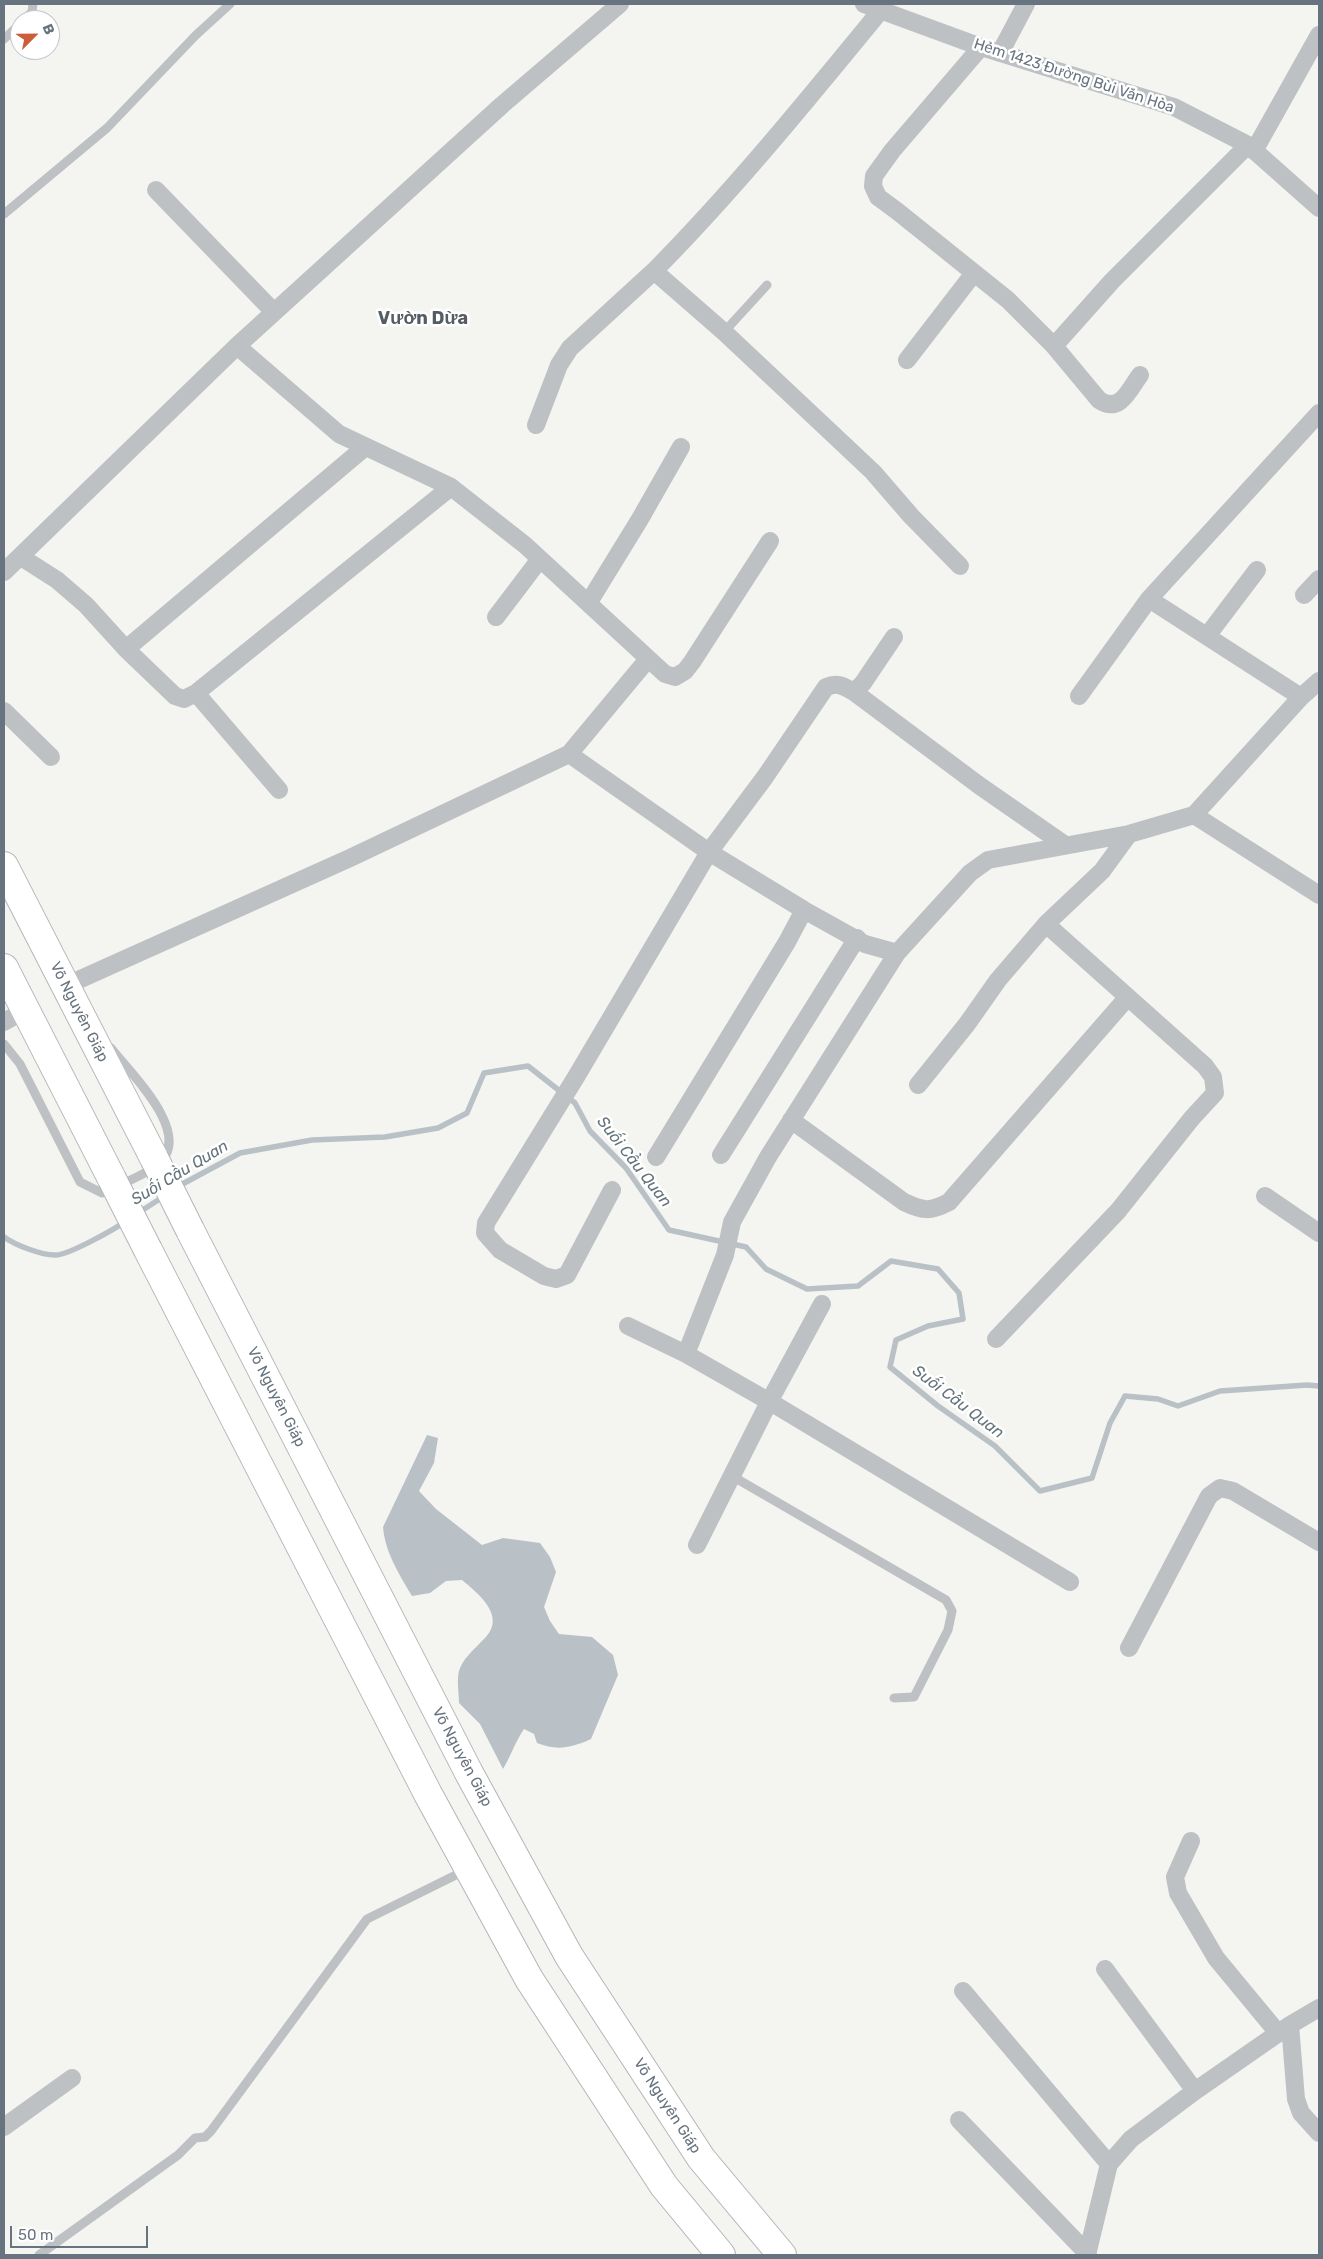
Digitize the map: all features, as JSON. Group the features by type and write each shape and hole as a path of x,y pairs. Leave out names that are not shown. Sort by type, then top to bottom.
{"highway":[{"name":"Võ Nguyên Giáp","path":"4,866 70,984 190,1230 469,1773 569,1956 701,2158 782,2255"},
{"path":"4,968 15,1016 112,1179 428,1794 529,1979 664,2186 722,2255"}],"street":[{"path":"4,572 274,312 502,105 620,4"},
{"name":"Hẻm 1423 Đường Bùi Văn Hòa","path":"864,4 981,47 1174,107 1251,148 1319,208"},
{"path":"1000,53 1026,4"},
{"path":"536,425 559,365 570,348 685,240 881,10"},
{"path":"1054,346 1112,281 1251,148 1319,35"},
{"path":"981,47 874,176 873,186 878,197 1008,300 1054,346 1085,384 1106,404 1115,405 1122,400 1140,375"},
{"path":"156,190 274,312"},
{"path":"654,271 724,332 873,472 911,516 960,566"},
{"path":"907,360 974,273"},
{"path":"238,346 339,434 364,448 451,488 540,559 589,602 665,674 674,677 685,670 770,542"},
{"path":"1079,696 1149,599 1319,412"},
{"path":"589,602 681,447"},
{"path":"126,649 364,448"},
{"path":"21,557 57,580 86,604 126,649 175,696 184,700 196,693 451,488"},
{"path":"496,617 540,559"},
{"path":"1207,636 1257,570"},
{"path":"1304,595 1319,578"},
{"path":"1149,599 1301,697"},
{"path":"854,692 894,637"},
{"path":"70,984 350,858 570,754 648,659"},
{"path":"612,1190 567,1275 556,1279 544,1276 500,1250 484,1233 486,1223 576,1077 710,852 765,777 826,687 834,683 841,684 854,692 980,786 1065,845"},
{"path":"686,1354 725,1255 732,1222 792,1120 897,953 970,873 988,860 1129,834 1194,815 1301,697 1318,685"},
{"path":"196,693 279,790"},
{"path":"4,711 51,757"},
{"path":"570,754 710,852 804,910 865,944 897,953"},
{"path":"1194,815 1319,895"},
{"path":"918,1085 967,1024 998,980 1046,924 1102,872 1129,834"},
{"path":"656,1157 787,942 804,910"},
{"path":"996,1339 1118,1211 1192,1118 1215,1093 1213,1077 1205,1066 1046,924"},
{"path":"721,1155 857,938"},
{"path":"792,1120 904,1202 921,1210 937,1208 949,1202 1127,998"},
{"path":"1265,1196 1319,1233"},
{"path":"697,1545 769,1402 822,1304"},
{"path":"628,1326 686,1354 769,1402 1070,1582"},
{"path":"1129,1648 1209,1496 1220,1488 1232,1491 1319,1542"},
{"path":"1191,1841 1175,1877 1178,1893 1216,1958 1284,2029 1296,2099 1302,2113 1319,2133"},
{"path":"1104,1969 1195,2091"},
{"path":"963,1991 1109,2164"},
{"path":"1088,2255 1109,2164 1131,2139 1195,2091 1284,2029 1319,2008"},
{"path":"4,2127 72,2078"},
{"path":"958,2120 1088,2255"}],"lane":[{"path":"4,214 107,128 196,35 230,4"},
{"path":"724,332 767,284"},
{"path":"4,1044 20,1064 80,1182 102,1193 157,1165 168,1151 170,1145 169,1133 160,1110 104,1039 70,984"},
{"path":"732,1476 946,1600 952,1611 948,1630 914,1697 894,1698"},
{"path":"39,2255 178,2155 195,2138 205,2137 211,2131 367,1918 468,1869"}],"shaded area":[{"path":"427,1435 438,1438 434,1463 419,1491 436,1509 482,1545 503,1538 540,1543 550,1557 556,1572 544,1607 550,1621 559,1634 592,1637 613,1655 618,1675 591,1739 577,1745 558,1748 551,1747 537,1743 534,1734 524,1729 503,1769 480,1724 459,1703 458,1680 460,1668 466,1658 489,1633 493,1617 490,1610 480,1596 462,1580 446,1581 430,1593 412,1596 390,1554 384,1536 383,1527"}],"waterway":[{"name":"Suối Cầu Quan","path":"177,1187 240,1153 312,1140 385,1137 438,1128 467,1113 484,1073 528,1066 575,1103 590,1131 626,1168 669,1230 746,1247 766,1269 807,1289 858,1286 891,1261 938,1269 959,1293 963,1319 928,1326 896,1340 890,1367 938,1406 995,1446 1040,1491 1092,1478 1110,1423 1125,1396 1158,1399 1178,1406 1220,1391 1307,1385 1319,1386"},
{"name":"Suối Cầu Quan","path":"138,1213 166,1195"},
{"name":"Suối Cầu Quan","path":"4,1237 28,1249 55,1255 80,1247 126,1221"}],"district":[{"name":"Vườn Dừa","path":"423,319"}]}
